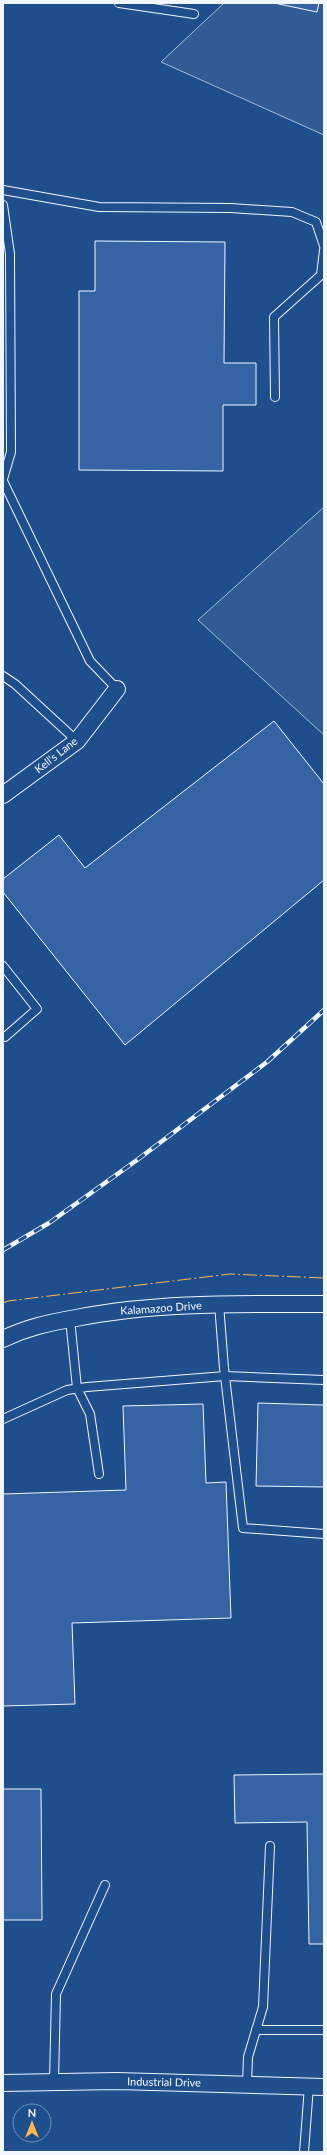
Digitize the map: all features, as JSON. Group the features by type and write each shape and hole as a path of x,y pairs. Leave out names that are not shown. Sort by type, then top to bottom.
{"street":[{"name":"Kell's Lane","path":"3,795 77,741 117,689"},
{"name":"Kalamazoo Drive","path":"3,1339 26,1328 111,1311 219,1304 324,1304"},
{"name":"Industrial Drive","path":"3,2083 117,2081 316,2086"}],"lane":[{"path":"119,3 194,14"},
{"path":"3,190 99,207 231,208 292,212 316,222 324,246"},
{"path":"3,205 10,254 11,452 3,480 90,661 117,689"},
{"path":"275,397 274,317 321,275 324,250"},
{"path":"3,676 15,684 77,741"},
{"path":"3,966 37,1009 5,1038 3,1036"},
{"path":"219,1304 225,1376 243,1528 324,1534"},
{"path":"70,1319 77,1388 90,1414 99,1474"},
{"path":"3,1418 67,1390 77,1388 225,1376 324,1380"},
{"path":"247,2084 248,2057 263,2007 270,1846"},
{"path":"54,2082 56,1994 105,1885"},
{"path":"256,2030 324,2030"},
{"path":"304,2152 316,2086"}],"shaded area":[{"path":"224,3 324,3 324,135 161,62"},
{"path":"324,507 324,735 198,620"}],"building":[{"path":"274,3 319,3 317,12"},
{"path":"95,241 225,242 224,363 256,363 256,405 223,405 223,471 79,470 79,291 95,291"},
{"path":"274,721 324,784 324,880 125,1045 3,892 3,879 59,835 85,868"},
{"path":"258,1403 324,1405 324,1487 256,1486"},
{"path":"203,1404 206,1483 226,1482 231,1618 72,1623 75,1704 3,1706 3,1494 126,1490 123,1406"},
{"path":"324,1774 324,1944 309,1944 307,1822 235,1823 234,1775"},
{"path":"3,1789 41,1789 42,1920 3,1920"}],"railway":[{"path":"3,1250 49,1223 137,1160 267,1062 324,1010"}],"power":[{"path":"3,1303 8,1301 230,1274 324,1278"}]}
